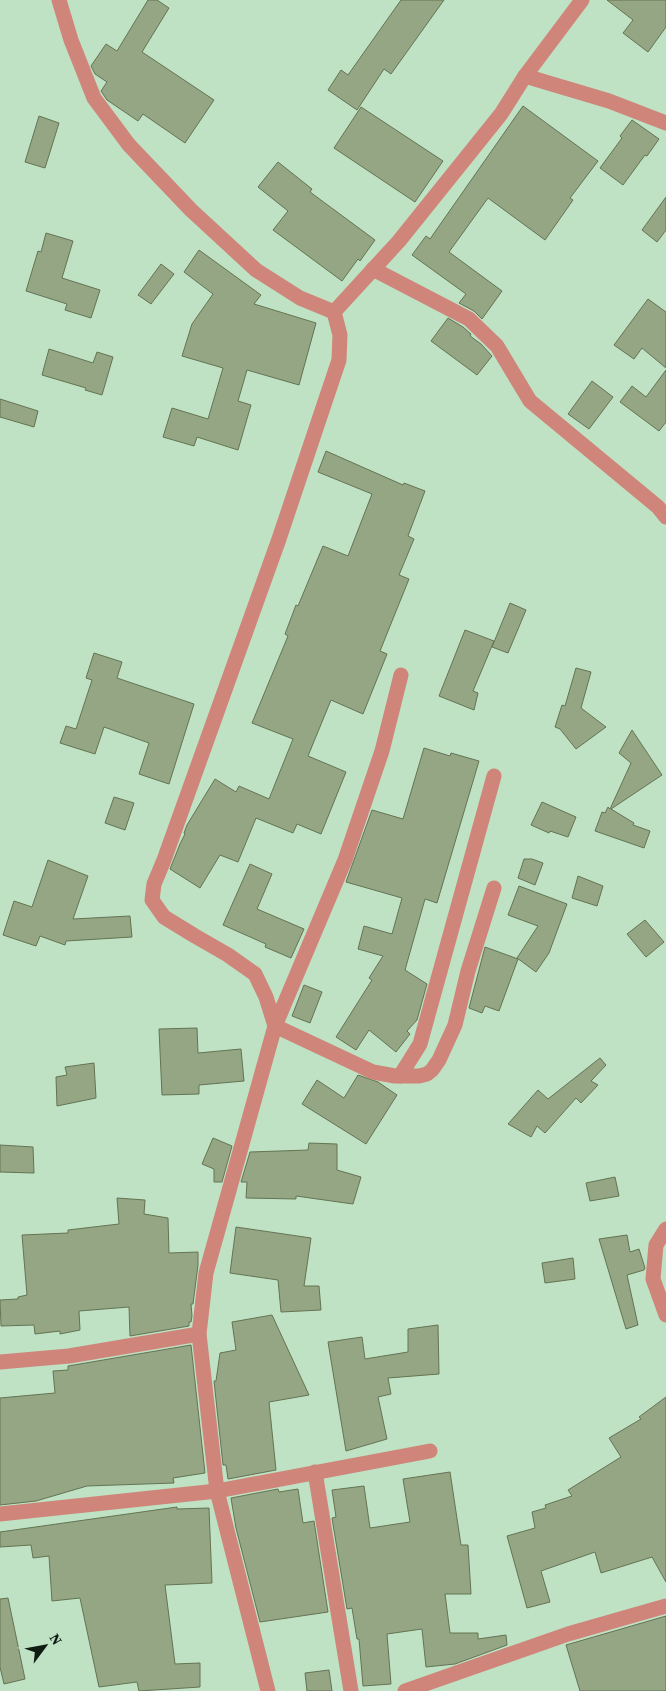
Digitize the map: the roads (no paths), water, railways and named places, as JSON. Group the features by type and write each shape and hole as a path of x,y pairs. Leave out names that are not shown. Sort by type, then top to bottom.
{"street":[{"path":"59,0 70,40 94,98 129,145 191,210 256,270 300,298 334,312"},
{"path":"334,312 399,241 500,114 525,76 582,0"},
{"path":"525,76 609,101 666,123"},
{"path":"373,269 470,320 497,346 530,401 658,507 666,517"},
{"path":"334,312 340,335 339,360 276,549 154,884 152,900 164,917 228,955 255,974 266,997 275,1026 373,1072 400,1076 419,1076 427,1074 432,1070 439,1060 455,1025 468,971 494,888"},
{"path":"268,1691 217,1491 199,1334 206,1273 275,1026 345,860 382,751 401,675"},
{"path":"400,1076 420,1044 494,776"},
{"path":"666,1229 656,1245 653,1279 666,1315"},
{"path":"0,1362 69,1356 199,1334"},
{"path":"0,1514 217,1491 430,1451"},
{"path":"315,1472 350,1691"},
{"path":"406,1691 568,1634 666,1606"}]}
